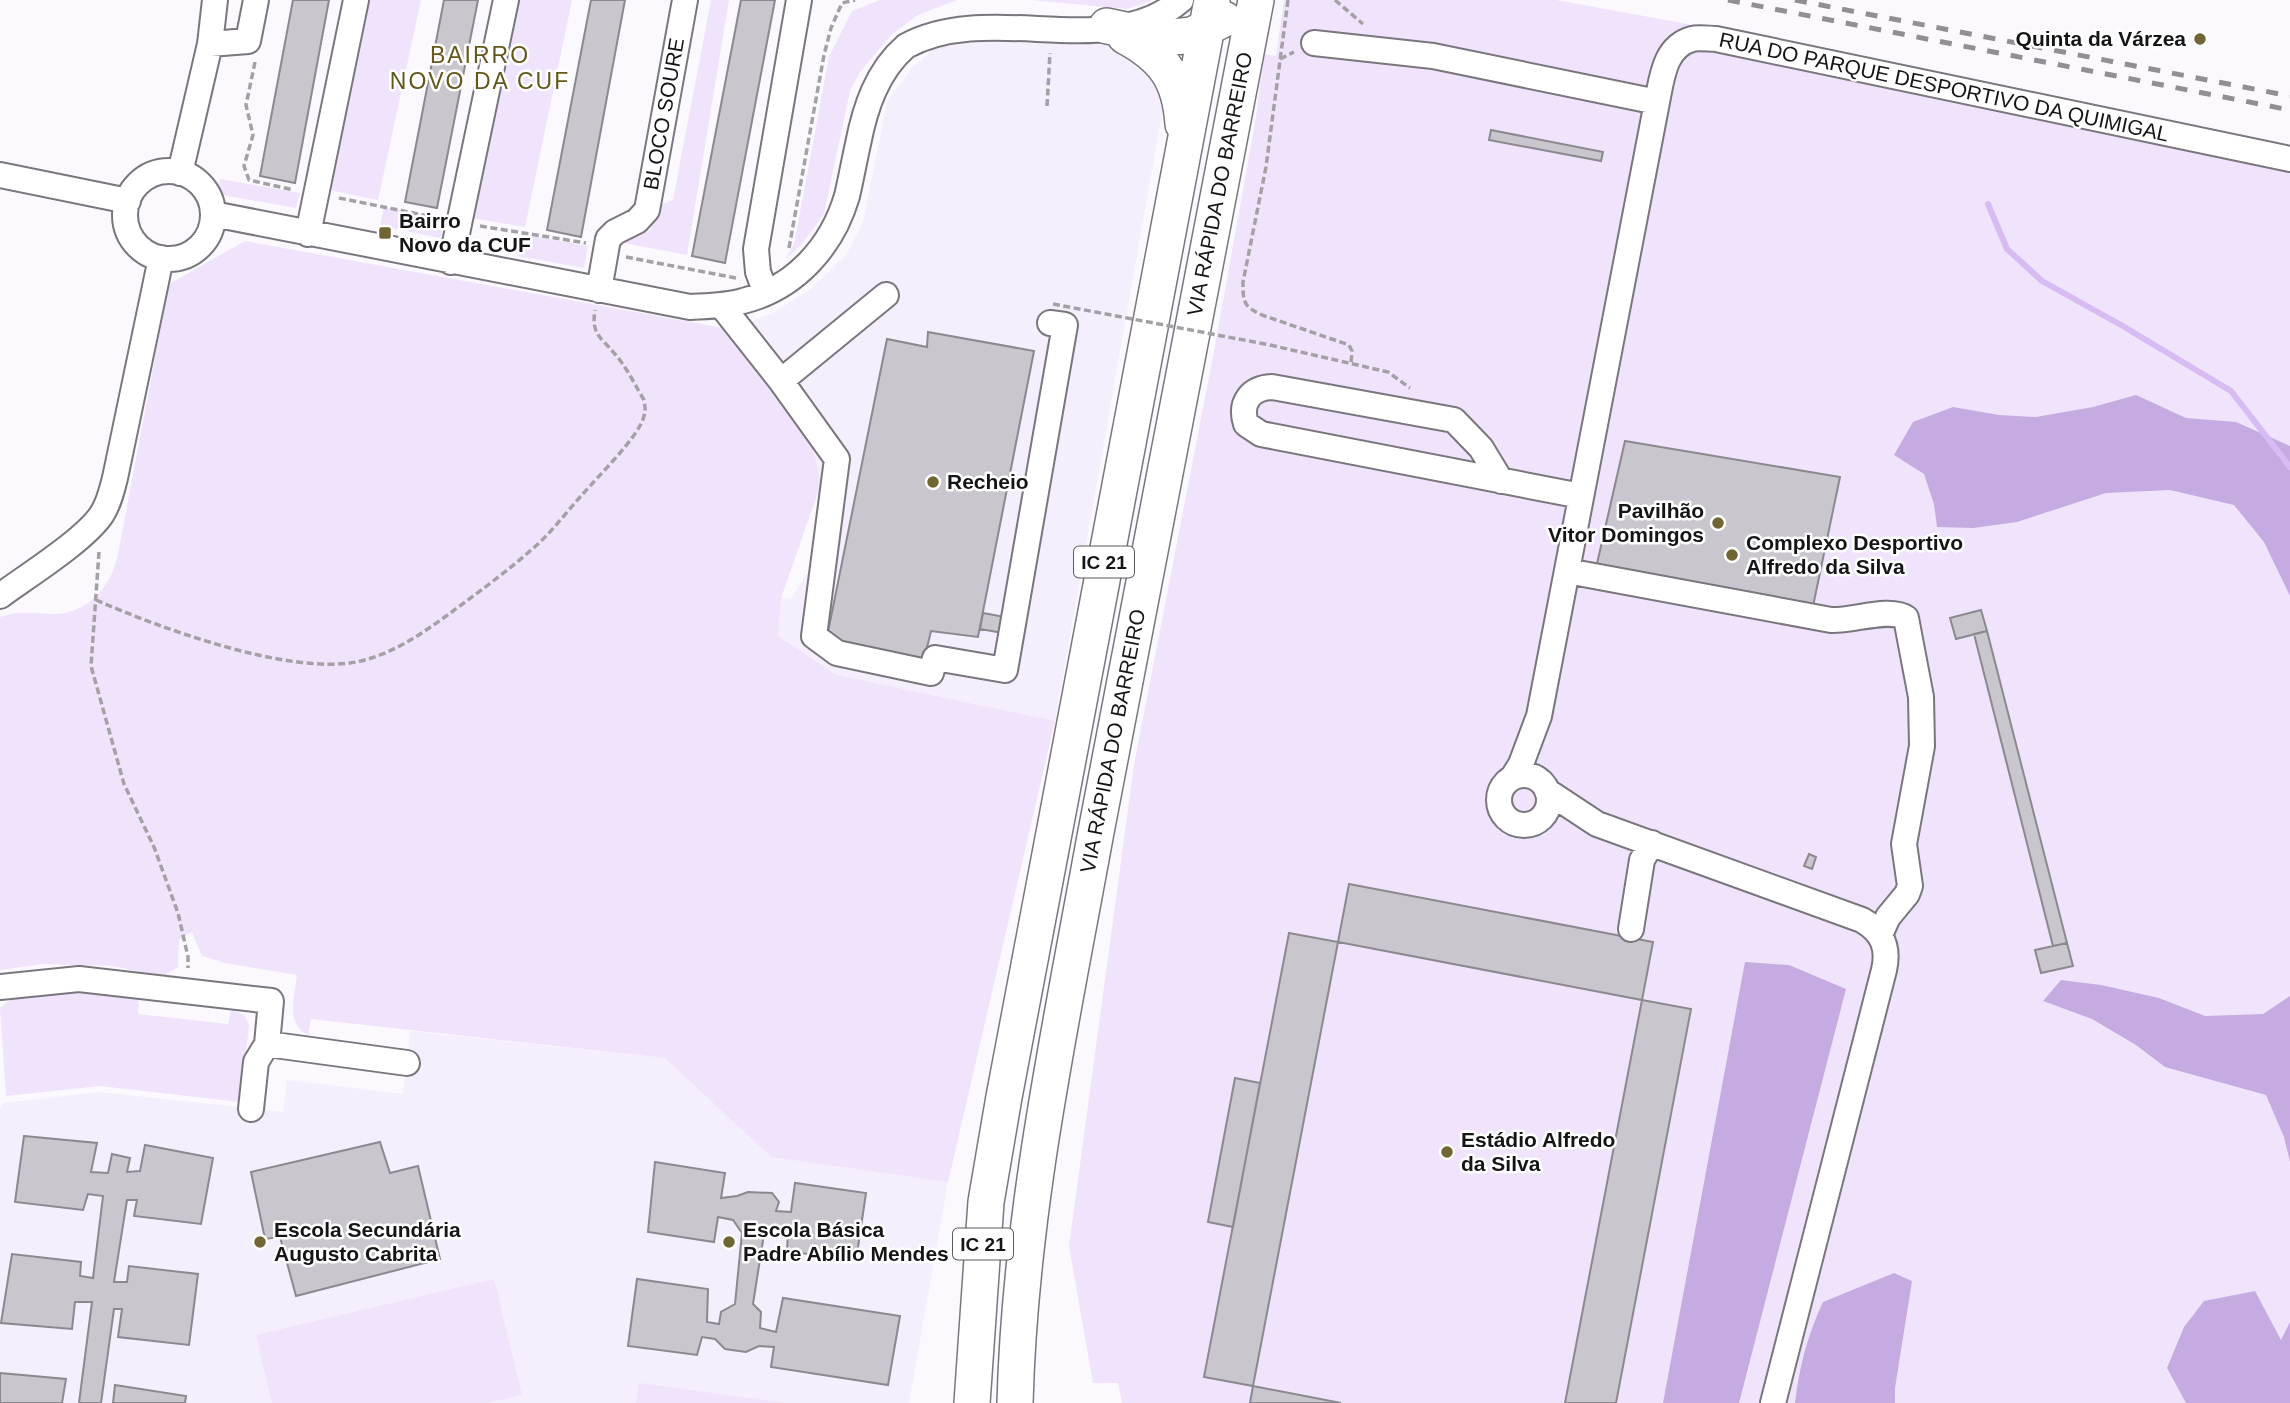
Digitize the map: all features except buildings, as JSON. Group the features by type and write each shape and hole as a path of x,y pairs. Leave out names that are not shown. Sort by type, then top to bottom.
{"highway":[{"path":"1107,26 1164,38 1192,35 1209,14 1232,15 1250,0"},
{"name":"VIA RÁPIDA DO BARREIRO","path":"1015,1403 1017,1334 1024,1253 1047,1097 1179,390 1256,0"},
{"name":"VIA RÁPIDA DO BARREIRO","path":"971,1400 986,1202 1004,1097 1209,14"},
{"path":"1107,26 1137,42 1165,64 1181,100 1184,140"}],"street":[{"path":"180,173 210,44 215,0"},
{"path":"210,44 248,41 256,0"},
{"path":"308,234 356,0"},
{"path":"451,262 506,0"},
{"name":"BLOCO SOURE","path":"604,252 608,239 615,232 637,221 647,210 685,0"},
{"path":"766,293 758,272 756,250 799,0"},
{"path":"213,214 690,307 744,301 792,280 811,263 824,246 846,197 864,116 873,91 885,70 907,45 928,31 951,23 994,15 1107,26 1155,15 1181,0"},
{"name":"RUA DO PARQUE DESPORTIVO DA QUIMIGAL","path":"1513,777 1521,764 1539,716 1657,102 1665,63 1674,51 1692,39 1716,39 2290,159"},
{"path":"1314,43 1433,56 1657,102"},
{"path":"169,171 180,173 200,183 212,203 212,225 202,245 183,257 161,258 138,247 126,225 125,213 132,191 148,176 169,171"},
{"path":"0,175 128,201"},
{"path":"599,290 604,252"},
{"path":"0,596 63,550 102,514 115,478 161,258"},
{"path":"781,381 886,295"},
{"path":"721,305 781,381 837,459 814,636 837,653 931,673 934,658 1005,670 1065,325 1052,314"},
{"path":"1501,481 1481,448 1454,420 1272,387 1259,387 1249,396 1244,408 1246,424 1261,434 1501,481 1581,496"},
{"path":"1567,571 1831,620 1847,621 1887,613 1906,618 1921,697 1922,746 1904,844 1910,886 1880,935"},
{"path":"1537,821 1548,808 1539,761 1539,716"},
{"path":"1597,824 1513,822 1501,811 1501,788 1513,777 1528,775 1597,824 1869,924 1880,935 1886,951 1884,970 1773,1403"},
{"path":"1631,929 1642,860 1652,844"},
{"path":"0,987 79,979 271,1001 267,1044 256,1062 251,1108"},
{"path":"267,1044 407,1063"}],"path":[{"path":"1288,0 1266,167 1243,282 1244,300 1251,310 1262,315 1349,345 1352,351 1351,364"},
{"path":"1047,106 1050,50"},
{"path":"257,53 246,105 253,135 244,166 248,180 460,222 584,242 604,252"},
{"path":"96,600 131,615 207,640 273,658 316,665 356,662 399,648 492,583 541,541 622,450 643,421 644,400 614,352 599,337 595,328 594,313 599,290"},
{"path":"1052,314 1270,345 1388,372 1410,388"},
{"path":"102,514 92,666 124,784 154,847 178,913 188,957 186,991"}],"shaded area":[{"path":"365,0 421,0 378,200 325,189"},
{"path":"516,0 572,0 525,227 472,218"},
{"path":"711,0 729,0 687,255 624,243 650,230 662,204 673,200"},
{"path":"880,0 957,0 918,15 891,35 860,72 850,91 824,214 802,244 785,260 794,244 829,57 852,11"},
{"path":"1031,0 1153,0 1127,9"},
{"name":"Complexo Desportivo Alfredo da Silva","path":"1284,0 1556,0 1726,31 2290,165 2290,1403 1122,1403 1118,1383 1093,1383 1069,1246 1134,765 1215,346 1256,117 1264,54 1276,56"},
{"path":"981,29 1116,47 1137,60 1152,77 1164,102 1055,721 837,675 778,636 781,598 791,599 808,572 821,484 729,329 771,314 811,289 846,255 863,222 887,102 911,69 939,44"},
{"path":"220,179 300,193 296,208 217,194"},
{"path":"384,207 444,218 441,238 380,226"},
{"path":"521,234 588,246 584,268 517,256"},
{"path":"245,241 729,329 813,449 821,484 781,598 778,636 837,675 1055,721 948,1182 771,1157 665,1058 311,1019 308,1035 296,1024 294,1017 297,975 225,963 202,956 192,932 179,940 178,967 162,977 113,966 44,964 0,970 0,617 19,613 50,614 74,611 93,599 108,581 117,559 169,284"},
{"path":"2136,395 2186,418 2236,422 2290,446 2290,596 2264,542 2234,505 2170,490 2106,493 2017,522 1973,528 1937,527 1934,504 1924,474 1894,455 1913,422 1953,407 1999,415 2036,417 2093,407"},
{"path":"1745,962 1789,965 1846,989 1739,1403 1663,1403"},
{"path":"2061,980 2101,985 2159,998 2205,1016 2263,1014 2290,996 2290,1162 2284,1137 2266,1095 2165,1067 2136,1045 2092,1019 2043,1001"},
{"path":"85,992 139,999 138,1014 228,1024 231,1009 245,1016 249,1026 240,1102 100,1086 6,1096 0,1008 13,998"},
{"path":"410,1031 665,1058 771,1157 948,1182 909,1403 0,1403 0,1108 4,1103 99,1092 283,1112 287,1080 403,1094"},
{"path":"1894,1273 1912,1281 1895,1403 1795,1403 1805,1351 1823,1302"},
{"path":"494,1279 522,1395 487,1403 272,1403 256,1335"},
{"path":"2255,1291 2281,1340 2290,1322 2290,1403 2186,1403 2167,1368 2184,1327 2204,1301"},
{"path":"639,1383 785,1403 636,1403"}],"waterway":[{"path":"1988,204 2007,249 2042,281 2231,391 2290,467"}],"railway":[{"path":"1728,0 2290,110"},
{"path":"1795,0 2290,96"}],"place":[{"name":"Quinta da Várzea","path":"2200,39"},
{"name":"Bairro Novo da CUF","path":"385,233"},
{"name":"Recheio","path":"933,482"},
{"name":"Pavilhão Vitor Domingos","path":"1718,523"},
{"name":"Complexo Desportivo Alfredo da Silva","path":"1732,555"},
{"name":"Estádio Alfredo da Silva","path":"1447,1152"},
{"name":"Escola Secundária Augusto Cabrita","path":"260,1242"},
{"name":"Escola Básica Padre Abílio Mendes","path":"729,1242"}],"district":[{"name":"BAIRRO NOVO DA CUF","path":"480,68"}]}
